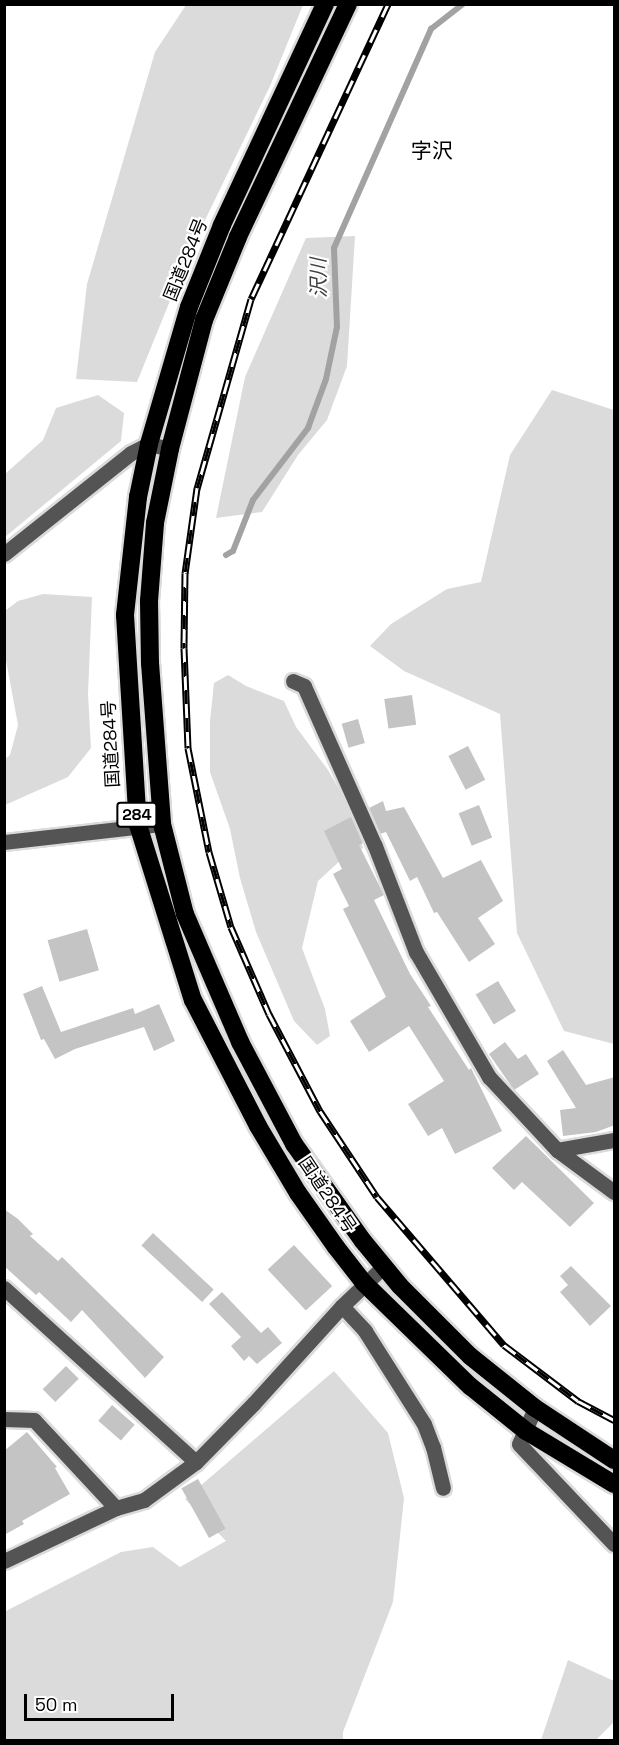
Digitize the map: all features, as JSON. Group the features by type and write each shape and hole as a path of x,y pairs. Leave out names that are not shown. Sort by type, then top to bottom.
{"highway":[{"name":"国道284号","path":"325,4 222,225 189,307 149,444 138,497 125,615 138,825 175,951 193,1000 220,1056 298,1193 364,1283 470,1386 526,1431 615,1484"},
{"name":"国道284号","path":"348,4 238,237 204,320 170,449 155,523 149,601 150,663 162,824 185,914 217,993 294,1144 383,1267 470,1356 536,1408 615,1460"}],"street":[{"path":"4,554 131,453 149,444 170,449"},
{"path":"293,681 304,686 375,846 416,952 489,1077 557,1150 615,1192"},
{"path":"4,842 162,824"},
{"path":"557,1150 615,1140"},
{"path":"4,1561 116,1508 144,1500 196,1462 253,1404 364,1283 383,1267"},
{"path":"4,1288 196,1462"},
{"path":"342,1306 365,1331 424,1424 433,1447 443,1488"},
{"path":"536,1408 519,1444 615,1544"},
{"path":"4,1419 34,1420 116,1508"}],"shaded area":[{"path":"186,5 303,5 270,86 191,249 137,382 76,379 87,284 155,52"},
{"path":"355,236 347,366 327,420 298,455 262,512 216,518 245,377 306,238"},
{"path":"552,390 614,410 614,1044 564,1031 517,933 500,714 404,671 370,646 391,624 447,589 481,582 510,455"},
{"path":"98,395 124,413 121,441 5,537 5,474 43,440 56,408"},
{"path":"43,594 92,597 88,694 91,748 68,777 5,805 5,759 10,755 18,725 5,655 5,611 18,601"},
{"path":"228,675 246,686 284,701 296,727 328,770 352,811 363,848 342,859 318,881 302,948 325,1009 330,1036 317,1045 294,1021 256,932 240,878 230,829 210,772 210,721 214,683"},
{"path":"334,1371 388,1433 404,1498 393,1602 343,1732 343,1740 5,1740 4,1612 121,1552 153,1547 180,1567 226,1541 185,1499"},
{"path":"568,1660 614,1681 614,1722 596,1740 541,1740"}],"building":[{"path":"412,695 416,725 388,729 384,699"},
{"path":"358,719 365,743 349,748 342,724"},
{"path":"468,746 485,780 466,790 448,756"},
{"path":"383,801 386,811 404,807 443,878 481,860 503,901 478,918 495,944 469,962 437,912 434,913 417,877 410,881 386,832 380,834 369,808"},
{"path":"479,805 492,837 472,846 459,813"},
{"path":"351,817 363,843 359,845 384,895 374,900 410,974 431,1006 428,1007 469,1070 471,1068 502,1131 455,1154 442,1128 428,1136 408,1104 444,1081 409,1026 369,1052 350,1021 386,997 343,909 349,906 333,874 342,869 324,831"},
{"path":"87,929 99,970 59,982 48,940"},
{"path":"498,981 516,1011 494,1024 476,994"},
{"path":"42,986 61,1032 133,1008 135,1014 159,1004 175,1041 154,1051 144,1027 75,1049 55,1059 44,1039 41,1040 23,994"},
{"path":"505,1042 518,1059 526,1054 539,1074 514,1090 489,1054"},
{"path":"563,1050 586,1085 615,1077 615,1125 596,1132 563,1136 560,1110 576,1108 547,1061"},
{"path":"526,1136 594,1203 570,1227 522,1182 514,1190 492,1168"},
{"path":"4,1209 18,1219 33,1234 30,1236 58,1261 62,1257 164,1357 145,1378 82,1310 71,1322 39,1292 36,1295 4,1266"},
{"path":"153,1233 214,1290 202,1302 141,1245"},
{"path":"294,1245 332,1286 306,1311 268,1270"},
{"path":"571,1266 611,1306 590,1326 560,1292 568,1285 560,1276"},
{"path":"222,1292 261,1333 268,1327 282,1343 257,1364 249,1356 244,1361 231,1346 241,1337 209,1304"},
{"path":"66,1366 79,1379 55,1402 43,1389"},
{"path":"112,1405 135,1425 121,1441 98,1421"},
{"path":"27,1432 57,1467 55,1468 70,1494 22,1521 24,1524 4,1535 4,1451"},
{"path":"198,1479 226,1529 209,1538 181,1488"}],"waterway":[{"name":"沢川","path":"226,555 233,551 253,500 308,428 326,379 337,327 334,248 431,29 463,4"}],"railway":[{"path":"388,4 251,299 197,488 185,573 184,648 188,748 209,852 231,927 269,1014 320,1111 377,1197 504,1345 578,1401 614,1420"}],"district":[{"name":"字沢","path":"432,151"}]}
